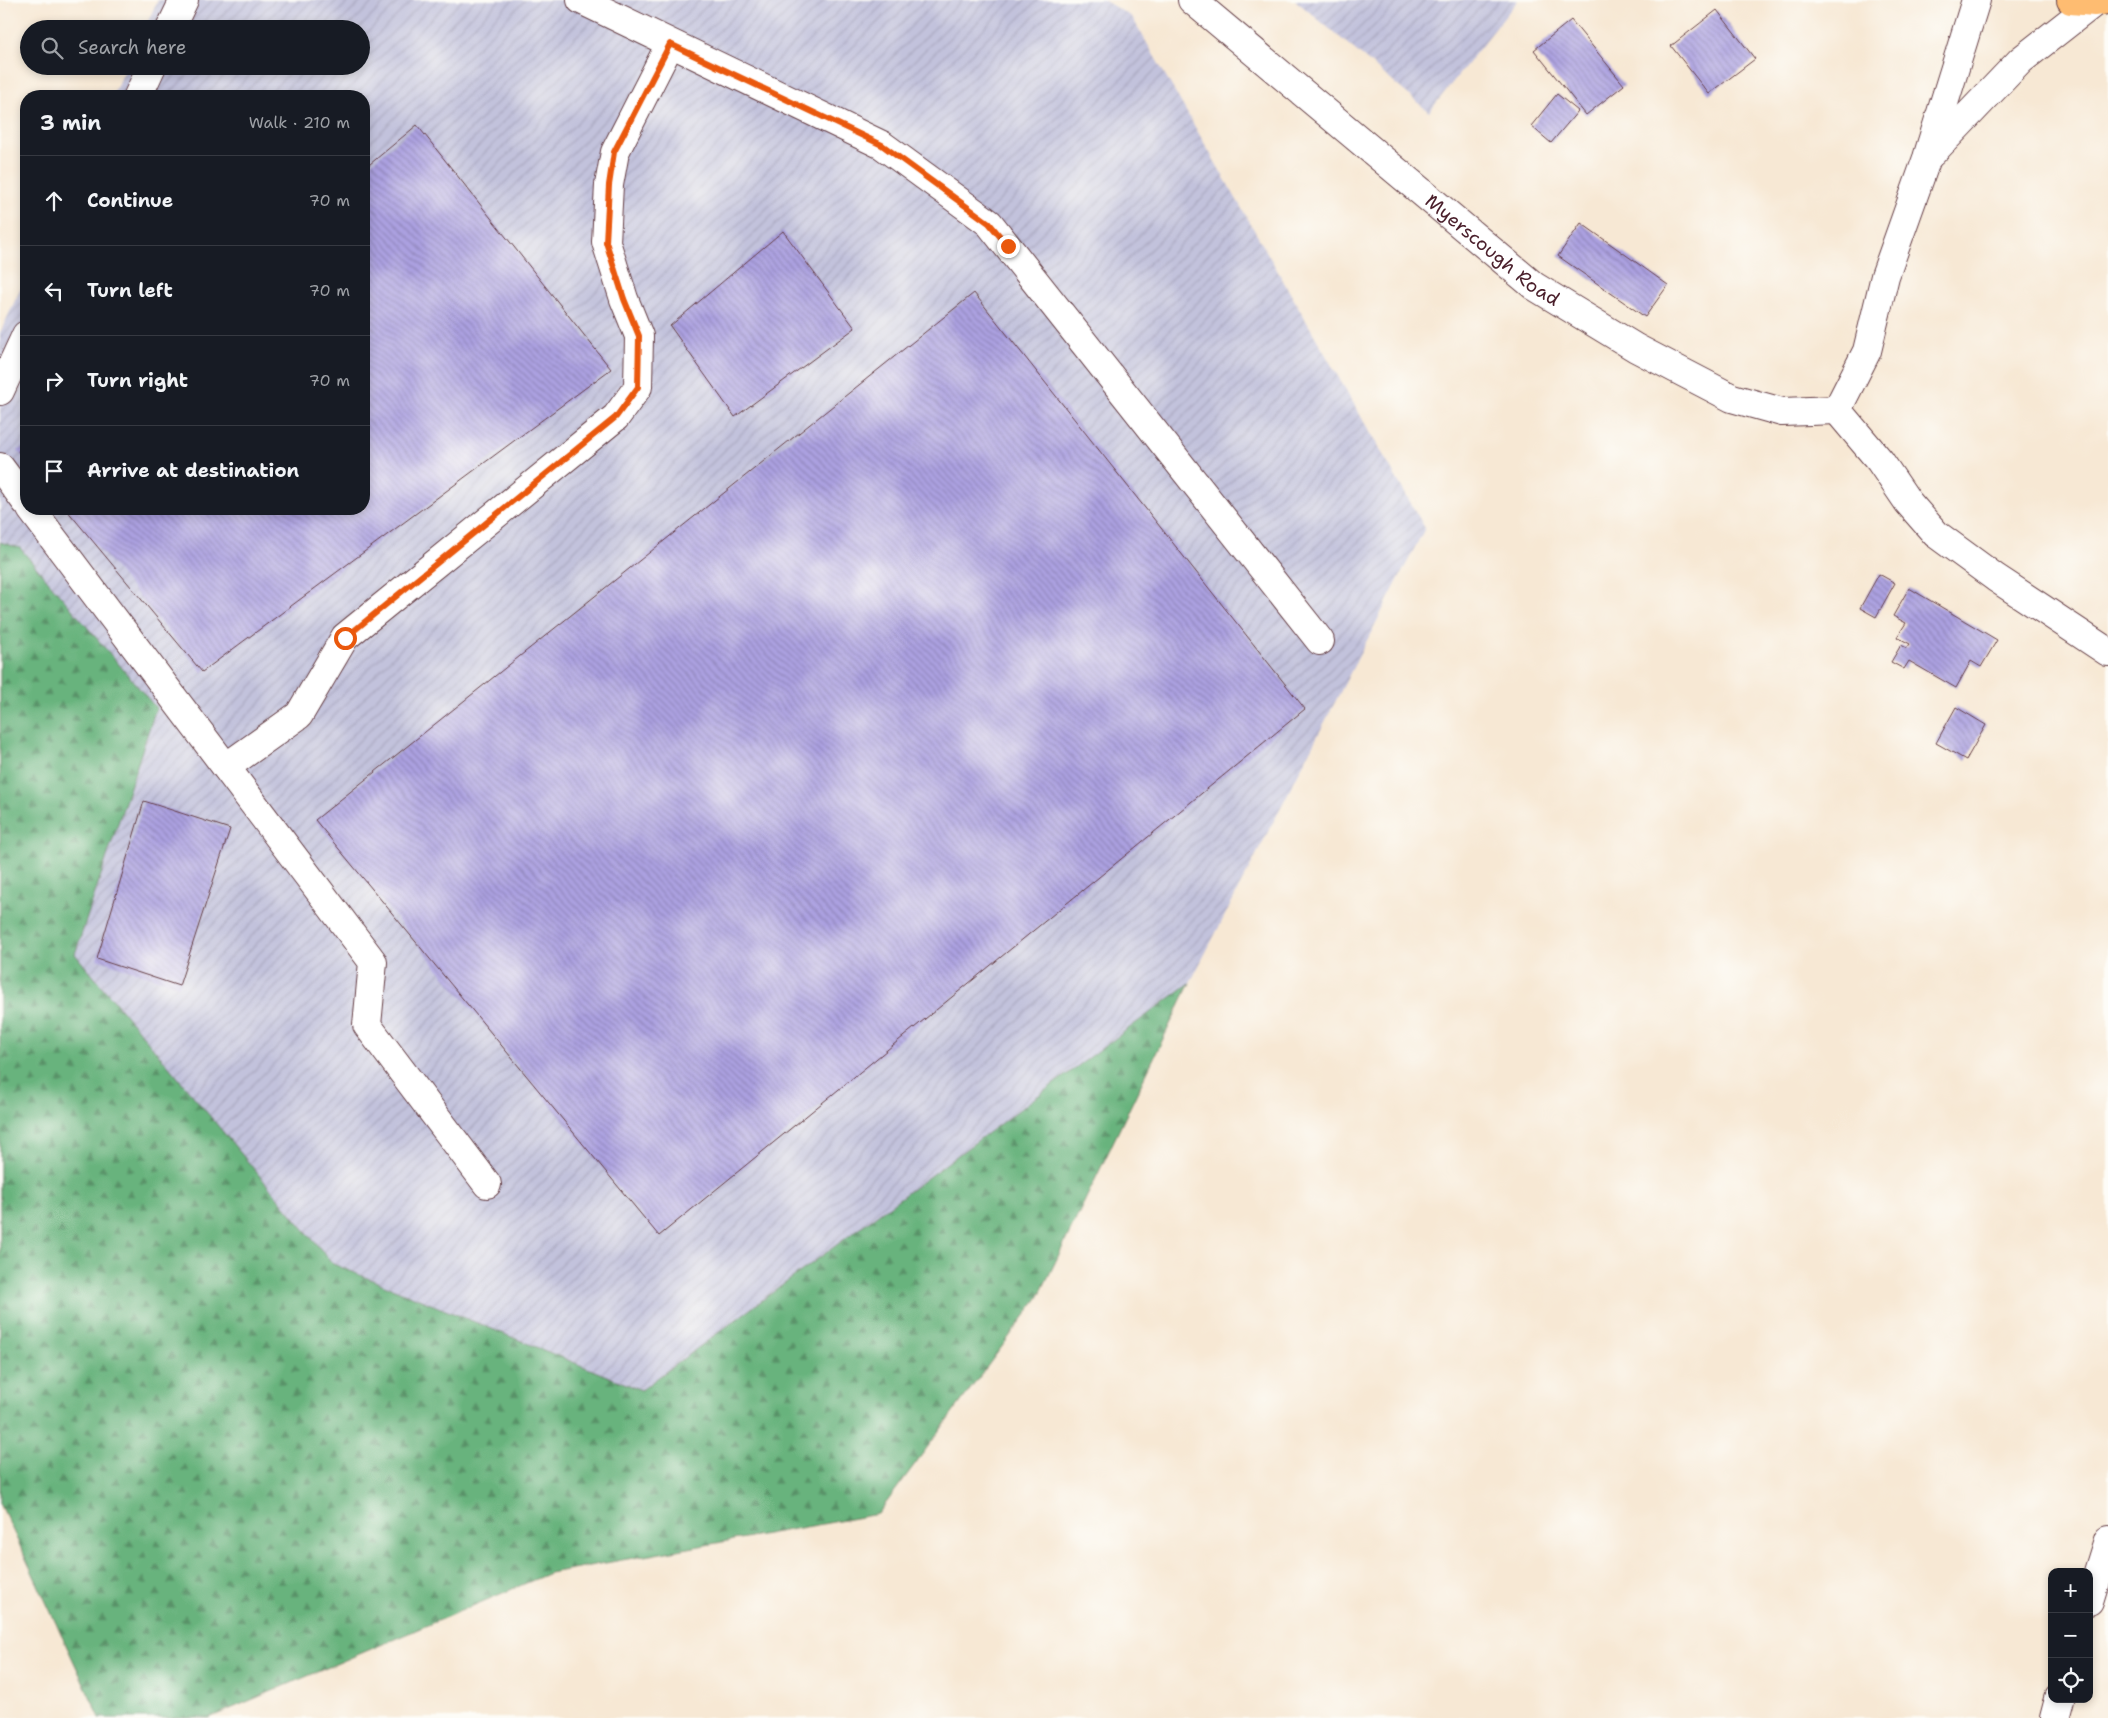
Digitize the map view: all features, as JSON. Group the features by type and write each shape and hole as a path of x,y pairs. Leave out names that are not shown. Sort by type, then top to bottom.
{"street":[{"path":"174,20 184,0"},
{"path":"581,0 882,145 989,223 1320,641"},
{"path":"1976,0 1927,158 1885,276 1866,351 1838,410 1880,462 1908,502 1936,534 1996,578 2108,652"},
{"path":"1927,158 2020,60 2091,1"},
{"name":"Myerscough Road","path":"1202,3 1534,286 1636,348 1732,398 1782,412 1838,410"},
{"path":"226,767 299,715 345,638 616,417 638,387 639,336 624,299 606,242 609,185 614,152 670,44"},
{"path":"141,90 148,75"},
{"path":"0,391 20,348"},
{"path":"0,467 20,494"},
{"path":"37,515 373,962 367,1025 487,1184"},
{"path":"2093,1588 2108,1540"},
{"path":"2054,1718 2058,1703"}],"shaded area":[{"path":"158,0 1103,0 1132,17 1425,528 1190,983 584,1432 209,1718 100,1718 0,1503 0,333 20,290 20,515 370,515 370,90 115,90 122,75 370,75 370,20 148,20"},
{"path":"1295,0 1518,0 1429,112"}],"green space":[{"path":"0,542 20,548 156,708 75,954 333,1264 641,1390 1190,983 1038,1298 878,1514 550,1573 209,1718 100,1718 0,1503"}],"building":[{"path":"1717,10 1755,59 1709,94 1671,46"},
{"path":"1571,20 1624,85 1586,115 1534,50"},
{"path":"1557,94 1578,111 1551,143 1531,126"},
{"path":"417,125 611,369 202,672 71,515 370,515 370,164"},
{"path":"1581,223 1668,285 1645,317 1558,256"},
{"path":"783,231 855,328 735,417 670,326"},
{"path":"974,293 1305,709 659,1236 315,820"},
{"path":"1879,574 1895,583 1876,617 1860,608"},
{"path":"1909,588 1997,640 1981,667 1971,661 1956,688 1909,661 1904,669 1891,662 1901,645 1907,648 1910,644 1897,637 1906,623 1893,616"},
{"path":"1956,707 1986,725 1966,760 1936,743"},
{"path":"144,801 230,829 179,986 97,959"}],"route":[{"path":"345,638 616,417 638,387 639,336 624,299 606,242 609,185 614,152 670,44 882,145 989,223 1008,246"}]}
